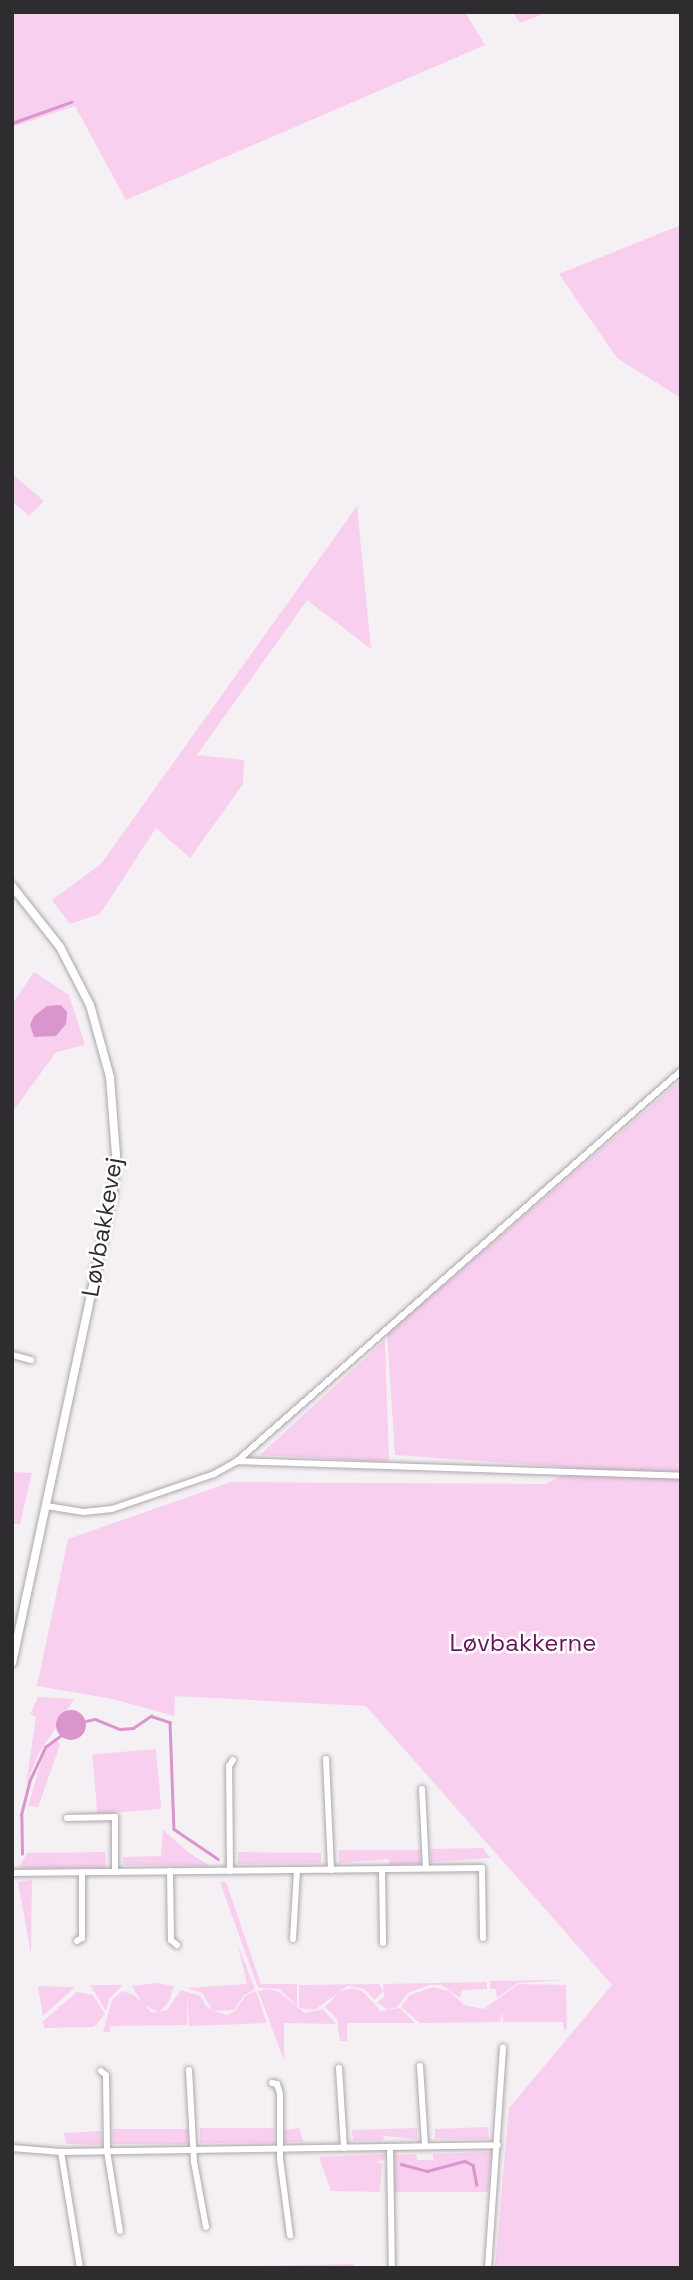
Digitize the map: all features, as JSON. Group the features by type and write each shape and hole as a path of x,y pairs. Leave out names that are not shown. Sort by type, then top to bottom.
{"street":[{"name":"Løvbakkevej","path":"12,886 60,947 90,1005 102,1041 114,1109 113,1192 12,1662"},
{"path":"46,1506 84,1511 112,1509 214,1474 237,1461 681,1071"},
{"path":"12,1355 31,1360"},
{"path":"237,1461 681,1476"},
{"path":"326,1759 331,1870"},
{"path":"230,1871 229,1766 233,1760"},
{"path":"422,1789 426,1868"},
{"path":"67,1818 115,1818 115,1872"},
{"path":"12,1873 482,1868 483,1938"},
{"path":"382,1869 383,1943"},
{"path":"293,1939 298,1870"},
{"path":"170,1871 171,1940 177,1945"},
{"path":"77,1941 82,1938 82,1872"},
{"path":"488,2268 503,2048"},
{"path":"420,2066 425,2146"},
{"path":"339,2068 344,2147"},
{"path":"189,2070 193,2150 206,2227"},
{"path":"101,2071 106,2075 107,2151 120,2231"},
{"path":"272,2083 277,2084 280,2094 280,2148 290,2235"},
{"path":"12,2148 61,2152 498,2145"},
{"path":"390,2147 392,2268"},
{"path":"61,2152 80,2268"}],"green space":[{"path":"12,12 465,12 485,45 126,200 75,106 12,127"},
{"path":"513,12 548,12 520,23"},
{"path":"681,225 681,398 617,358 559,274"},
{"path":"12,474 44,501 29,516 12,501"},
{"path":"357,506 371,649 307,600 197,755 244,760 243,784 190,858 156,828 100,914 70,924 52,900 101,864"},
{"path":"34,972 69,995 85,1045 56,1052 12,1113 12,1004"},
{"name":"Løvbakkerne","path":"681,1080 681,2268 495,2268 509,2108 612,1985 366,1706 175,1696 174,1716 113,1699 37,1686 68,1539 231,1482 545,1484 578,1468 395,1455 387,1334"},
{"path":"385,1340 389,1462 260,1455"},
{"path":"12,1472 32,1473 20,1524 12,1524"},
{"path":"38,1697 74,1699 38,1755 26,1785 36,1717 30,1714"},
{"path":"57,1741 60,1745 38,1807 28,1806 45,1749"},
{"path":"156,1749 161,1809 97,1814 92,1755"},
{"path":"163,1830 192,1855 210,1866 123,1865 123,1857 161,1856"},
{"path":"483,1848 490,1858 431,1862 431,1849"},
{"path":"339,1850 421,1850 420,1864 390,1865 389,1859 339,1863"},
{"path":"105,1852 106,1868 19,1868 27,1853"},
{"path":"238,1852 321,1853 321,1863 238,1864"},
{"path":"32,1880 31,1954 18,1882"},
{"path":"220,1882 226,1882 261,1984 297,1984 297,2006 279,1989 258,1988"},
{"path":"238,1945 255,1989 244,1995 234,2010 213,2011 227,2015 235,2011 246,1995 256,1991 267,2023 189,2026 187,1994 187,2025 110,2026 110,2032 103,2032 112,2000 122,1991 134,1995 152,2013 167,2010 181,1990 201,1996 206,2006 212,2010 202,1993 187,1988 247,1984"},
{"path":"566,1980 518,1983 497,1998 496,1989 490,1989 490,1981"},
{"path":"487,1982 487,1989 462,1990 460,1998 441,1985 429,1985 408,1993 397,2007 387,2010 377,2002 384,1997 383,1984"},
{"path":"156,1983 174,1986 169,2002 159,2012 143,2005 132,1986"},
{"path":"379,1984 383,1991 375,2000 364,1989 347,1986 315,2010 299,2008 299,1985"},
{"path":"518,1984 566,1985 567,2028 564,2031 563,2022 503,2022 502,2012 500,2022 420,2023 401,2007 410,1995 433,1987 449,1991 464,2005 484,2009"},
{"path":"90,1985 123,1985 109,1999 106,2011"},
{"path":"38,1986 75,1987 43,2016"},
{"path":"353,1988 362,1991 381,2011 400,2008 415,2023 347,2023 347,2041 340,2041 337,2019 325,2007 340,1991"},
{"path":"269,1989 279,1992 305,2013 323,2009 336,2024 284,2023 284,2060 258,1991"},
{"path":"77,1992 93,1995 105,2014 94,2027 45,2028 42,2022"},
{"path":"488,2127 489,2139 435,2139 435,2129"},
{"path":"200,2128 274,2128 274,2143 200,2143"},
{"path":"299,2128 304,2142 284,2142 285,2130"},
{"path":"417,2128 417,2139 384,2136 383,2140 353,2141 352,2130"},
{"path":"113,2129 188,2129 188,2144 113,2144"},
{"path":"101,2131 102,2145 66,2144 64,2133"},
{"path":"492,2152 488,2192 394,2192 394,2155 416,2154 417,2160 433,2160 433,2154"},
{"path":"384,2154 385,2159 375,2163 382,2163 380,2192 331,2191 319,2157"},
{"path":"353,2264 354,2268 156,2268"}],"shaded area":[{"path":"61,1005 67,1012 66,1024 56,1036 34,1037 30,1025 34,1016 47,1006"},
{"path":"71,1710 82,1714 86,1725 82,1736 71,1740 60,1736 56,1725 60,1714"}],"waterway":[{"path":"12,123 71,102"},
{"path":"86,1721 95,1719 120,1729 133,1728 151,1716 170,1722 174,1829 218,1859"},
{"path":"22,1854 21,1815 29,1782 45,1747 60,1736"},
{"path":"401,2164 427,2171 465,2161 473,2165 477,2185"}]}
